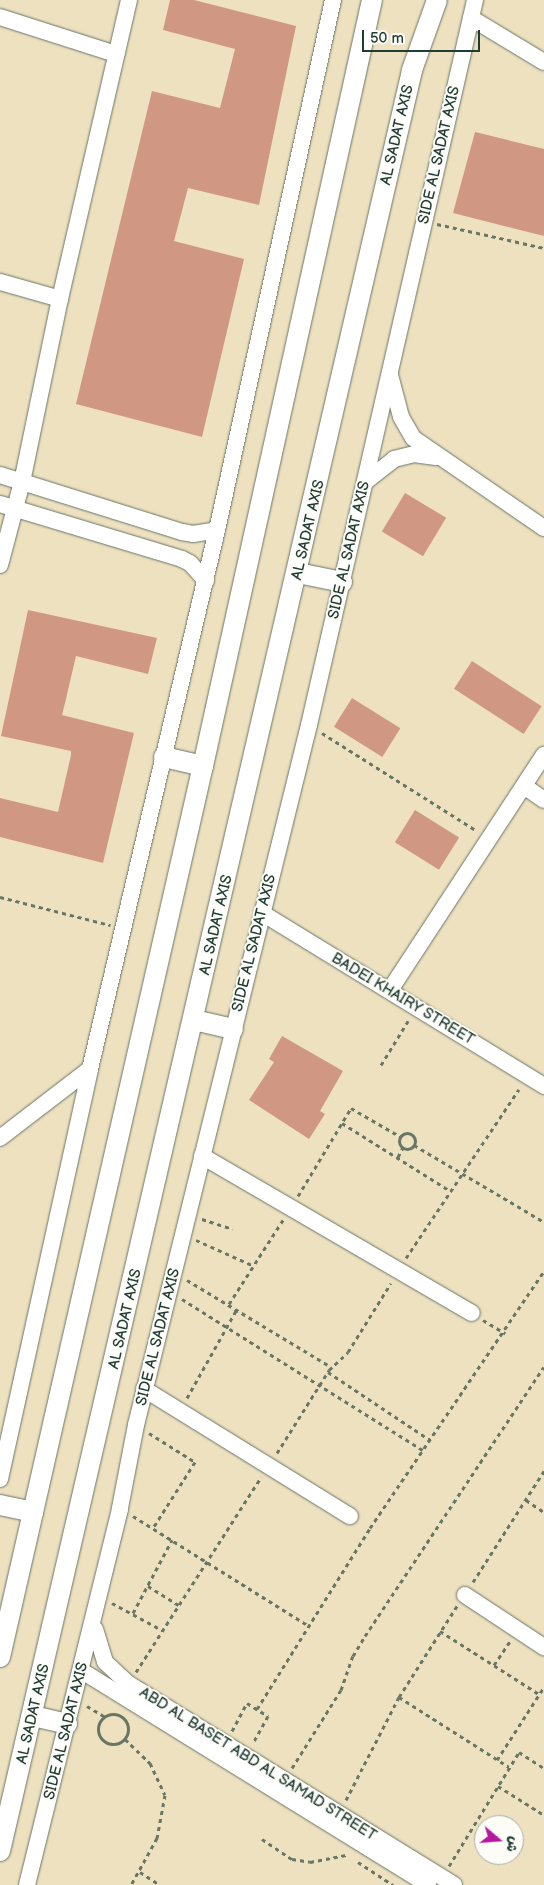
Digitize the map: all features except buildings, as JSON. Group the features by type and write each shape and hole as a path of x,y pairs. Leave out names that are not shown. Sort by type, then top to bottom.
{"main road":[{"path":"0,1657 203,766 372,0"},
{"path":"412,70 424,0"},
{"name":"AL SADAT AXIS","path":"0,1851 33,1716 298,572 412,70 437,0"},
{"path":"298,572 342,582"},
{"path":"164,757 203,766"},
{"path":"194,1020 233,1029"},
{"path":"0,1505 33,1512"},
{"path":"33,1716 67,1724"}],"street":[{"path":"0,565 7,506 22,482 60,299 129,0"},
{"path":"0,1479 90,1069 206,581 333,0"},
{"name":"SIDE AL SADAT AXIS","path":"28,1885 67,1724 82,1671 120,1508 144,1389 309,725 475,0"},
{"path":"0,17 116,54"},
{"path":"471,18 544,62"},
{"path":"0,282 60,299"},
{"path":"389,372 405,425 414,438 438,457 544,528"},
{"path":"364,482 383,466 404,456 424,454 438,457"},
{"path":"0,475 182,532 193,534 217,530"},
{"path":"7,506 182,558 206,581"},
{"path":"390,990 544,755"},
{"path":"524,786 544,800"},
{"name":"BADEI KHAIRY STREET","path":"262,913 417,1006 544,1086"},
{"path":"0,1138 90,1069"},
{"path":"202,1156 472,1313"},
{"path":"144,1389 350,1516"},
{"path":"465,1595 544,1647"},
{"name":"ABD AL BASET ABD AL SAMAD STREET","path":"94,1618 102,1655 115,1673 129,1684 339,1815 442,1883"},
{"name":"ABD AL BASET ABD AL SAMAD STREET","path":"82,1671 442,1883"}],"path":[{"path":"423,221 544,248"},
{"path":"309,725 490,839"},
{"path":"0,898 123,928"},
{"path":"382,1065 417,1006"},
{"path":"129,1684 331,1367 348,1352 449,1190 527,1076"},
{"path":"351,1108 401,1137 404,1148"},
{"path":"342,1123 449,1190"},
{"path":"401,1137 411,1134 414,1144 461,1174 544,1222"},
{"path":"398,1157 404,1148 414,1144"},
{"path":"189,1214 232,1229"},
{"path":"184,1234 252,1266"},
{"path":"257,1710 423,1450 505,1333 544,1271"},
{"path":"173,1272 331,1367"},
{"path":"169,1291 423,1450"},
{"path":"180,1411 237,1309"},
{"path":"472,1313 505,1333"},
{"path":"284,1781 341,1690 353,1656 365,1636 544,1367"},
{"path":"328,1372 430,1440"},
{"path":"136,1425 196,1462 153,1528"},
{"path":"339,1815 399,1697 544,1471"},
{"path":"526,1500 544,1512"},
{"path":"120,1508 309,1626"},
{"path":"133,1614 172,1540"},
{"path":"148,1586 178,1605"},
{"path":"99,1596 162,1630"},
{"path":"494,1665 517,1630"},
{"path":"440,1631 539,1694"},
{"path":"498,1760 544,1687"},
{"path":"74,1697 105,1717"},
{"path":"399,1697 509,1768"},
{"path":"224,1745 247,1704 268,1716 245,1757"},
{"path":"114,1714 124,1719 129,1730 125,1739 113,1745 102,1740 98,1729 105,1717 114,1714"},
{"path":"125,1739 150,1764 165,1794 157,1838 140,1872 131,1885"},
{"path":"442,1883 519,1752 544,1768"},
{"path":"498,1786 544,1815"},
{"path":"262,1839 292,1859 310,1862 345,1854 393,1885"},
{"path":"140,1872 160,1885"}]}
